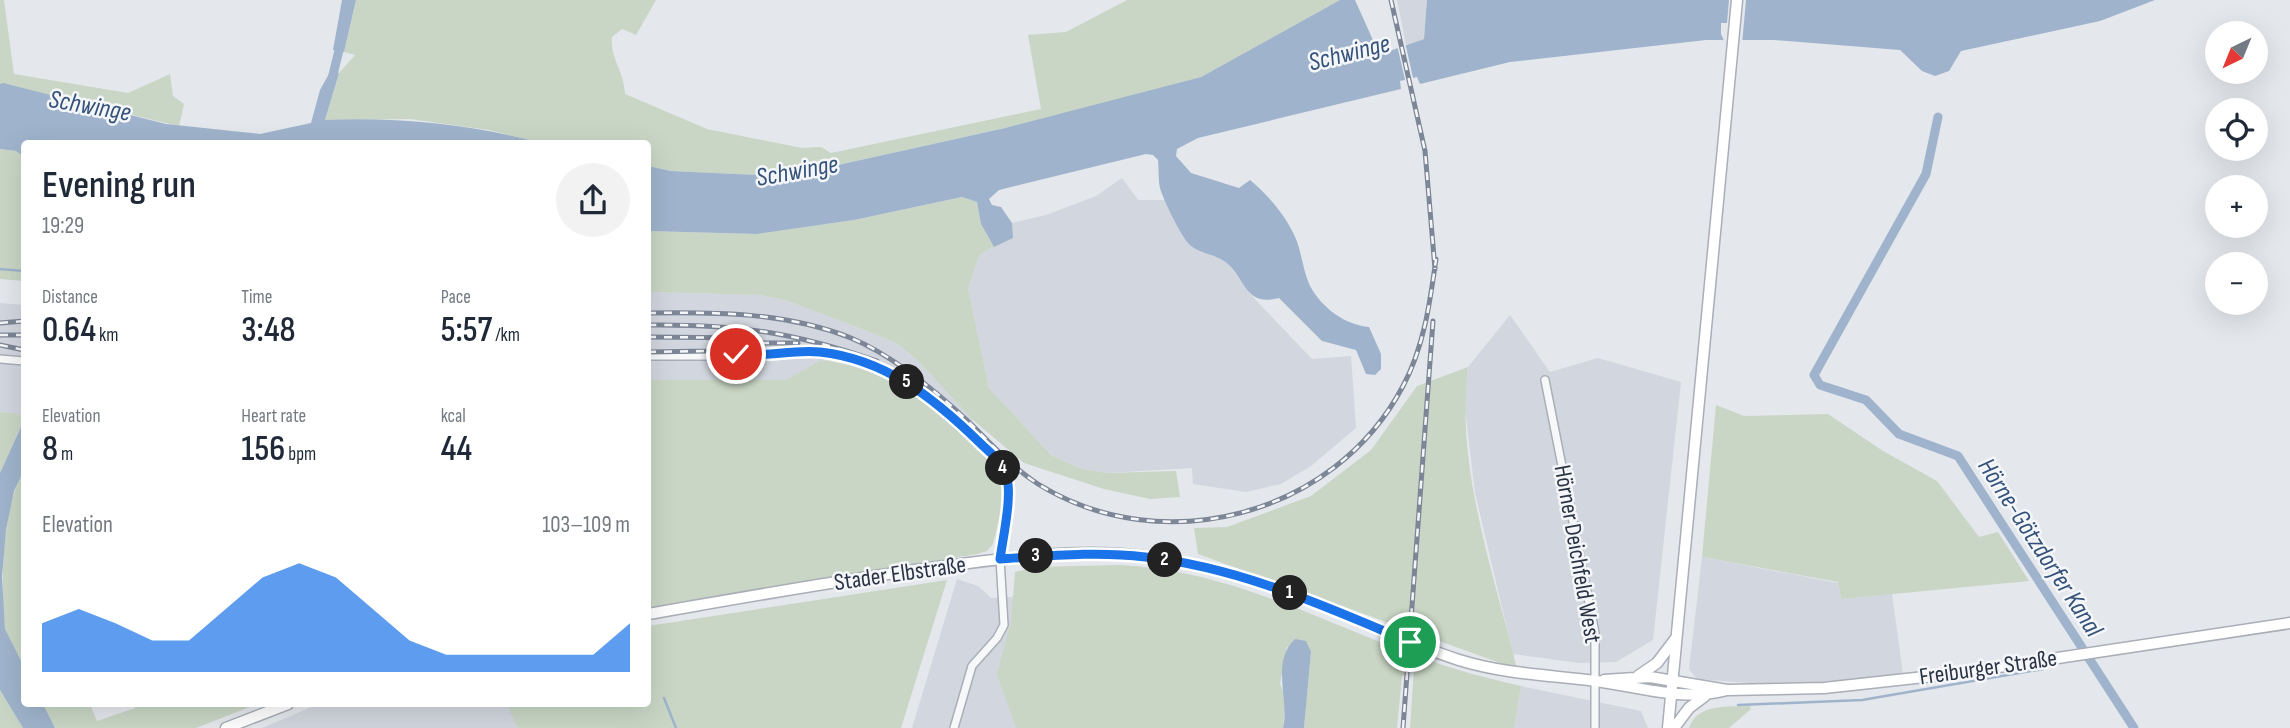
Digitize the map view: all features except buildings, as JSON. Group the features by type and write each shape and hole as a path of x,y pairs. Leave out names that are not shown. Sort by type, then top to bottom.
{"main road":[{"path":"1668,728 1737,0"},
{"name":"Stader Elbstraße","path":"651,613 891,573 1000,559 1107,555 1191,564 1302,597 1467,662 1525,675 1597,681 1671,694"},
{"name":"Freiburger Straße","path":"1672,680 1727,690 1850,686 2290,623"},
{"path":"1636,677 1655,665 1676,638"},
{"name":"Stader Elbstraße","path":"1597,681 1636,677 1672,680"},
{"name":"Freiburger Straße","path":"1671,694 1704,696 1727,690"},
{"path":"1674,728 1689,708 1704,696"},
{"path":"226,728 280,707"}],"street":[{"path":"651,356 752,356 820,352 853,358 916,387 1000,463 1007,476 1000,559 1004,625 997,638 972,666 954,728"},
{"path":"0,359 21,361"},
{"name":"Hörner Deichfeld West","path":"1545,380 1595,633 1595,728"}],"shaded area":[{"path":"1397,0 1427,0 1424,39 1406,45"},
{"path":"1122,178 1138,200 1165,200 1190,245 1219,257 1229,265 1252,296 1312,359 1351,356 1356,428 1311,466 1281,484 1246,492 1193,484 1192,468 1107,473 1082,469 1051,455 989,388 968,288 980,254 1012,238 1012,223 1046,215 1096,196"},
{"path":"651,292 760,295 785,300 867,331 896,343 915,358 973,420 959,431 920,397 842,362 821,360 787,380 651,380"},
{"path":"0,303 21,305 21,417 15,413 0,412"},
{"path":"1510,315 1550,372 1598,358 1681,382 1653,640 1616,662 1579,663 1513,654 1475,493 1464,400 1468,367"},
{"path":"1702,557 1838,583 1841,599 1892,594 1903,674 1786,686 1697,679 1689,669"},
{"path":"957,579 978,586 991,598 1037,596 1176,728 912,728"},
{"path":"1521,686 1641,711 1648,728 1514,728"},
{"path":"312,707 509,707 518,728 262,728"}],"green space":[{"path":"0,0 4,0 14,74 128,93 170,74 173,96 184,104 179,126 0,84"},
{"path":"356,0 656,0 636,35 622,29 612,37 613,52 625,94 707,129 802,148 821,147 831,153 1041,109 1028,35 1066,32 1127,0 1340,0 1201,77 1041,120 829,167 757,175 671,171 651,167 651,140 529,140 489,130 410,119 325,120 339,73 355,55 344,52"},
{"path":"0,149 16,151 21,155 21,281 0,279"},
{"path":"962,197 977,202 981,224 994,247 980,254 968,288 989,388 1051,455 1082,469 1107,473 1176,471 1180,497 1150,499 1104,489 1024,463 973,420 915,358 896,343 867,331 785,300 760,295 651,292 651,231 757,234 854,220"},
{"path":"821,360 843,364 884,378 938,413 990,461 999,474 1001,509 993,544 987,551 977,554 651,608 651,380 786,380"},
{"path":"1468,367 1465,405 1472,481 1488,558 1517,669 1198,554 1194,528 1227,527 1311,496 1371,450 1417,386"},
{"path":"1716,405 1744,416 1828,414 1883,451 1937,481 1979,537 1998,532 2029,581 1841,599 1838,582 1702,557"},
{"path":"0,412 15,413 21,417 21,426 0,473"},
{"path":"21,477 21,661 5,628 3,591 4,547 11,504"},
{"path":"1117,565 1155,568 1228,584 1432,662 1521,686 1514,728 1410,728 1414,669 1402,676 1397,728 1304,728 1311,652 1287,647 1280,684 1286,697 1283,728 1016,728 997,674 1011,622 1015,572 1037,567"},
{"path":"947,580 901,728 518,728 508,707 651,707 651,626"},
{"path":"0,690 23,728 0,728"},
{"path":"1750,706 1751,709 1729,728 1689,728 1693,720 1706,710"},
{"path":"44,707 91,707 97,721 135,707 249,707 196,728 55,728"}],"water":[{"path":"342,0 356,0 344,52 333,50"},
{"name":"Schwinge","path":"1340,0 1355,0 1377,49 1384,53 1424,39 1427,0 2155,0 2100,21 1961,51 1949,71 1935,76 1922,71 1900,50 1774,40 1706,40 1510,62 1420,84 1417,77 1400,81 1401,89 1198,138 1177,149 1176,156 1191,173 1239,188 1250,180 1270,200 1282,214 1296,239 1310,286 1315,294 1343,319 1369,327 1381,354 1381,369 1375,375 1366,374 1356,350 1322,341 1279,298 1269,300 1254,296 1226,262 1191,246 1165,201 1159,185 1158,160 1153,155 1146,154 999,190 989,199 992,205 1001,207 1012,223 1013,238 994,247 981,224 977,202 962,197 854,220 757,234 651,231 651,167 671,171 757,175 829,167 1005,128 1201,77"},
{"name":"Schwinge","path":"330,72 339,73 325,120 434,123 528,140 21,140 21,155 16,151 0,149 0,84 3,83 166,124 260,134 311,123 320,90"},
{"path":"21,427 21,476 14,491 6,530 2,577 5,629 21,661 21,707 44,707 55,728 23,728 0,690 0,473"},
{"path":"1295,639 1306,641 1311,652 1304,728 1283,728 1282,670 1288,649"}],"pier":[{"path":"1729,0 1746,0 1742,44 1725,43 1721,34 1721,23 1727,23"},
{"path":"1405,42 1414,82 1406,84 1397,45"}],"waterway":[{"path":"331,83 341,42"},
{"name":"Hörne-Götzdorfer Kanal","path":"1938,117 1926,174 1814,375 1820,385 1866,400 1899,434 1958,456 2134,728"},
{"path":"0,269 21,271"},
{"path":"1738,705 1862,700 2043,669"},
{"path":"664,698 676,728"}],"railway":[{"path":"1391,0 1425,151 1435,269"},
{"path":"651,313 776,318 826,329 851,338 899,365 929,387 1011,464 1038,484 1086,507 1138,519 1190,521 1241,513 1290,494 1335,467 1373,431 1403,386 1416,356 1436,259"},
{"path":"0,323 21,321"},
{"path":"1403,728 1433,321"},
{"path":"651,325 710,326 764,332 818,343 877,361"},
{"path":"0,335 21,335"},
{"path":"651,337 756,338"},
{"path":"745,343 798,343"},
{"path":"0,345 21,349"},
{"path":"651,352 707,351 756,345"}],"route":[{"path":"736,354 752,356 793,351 820,352 853,358 889,372 916,387 1000,463 1007,476 1008,492 1000,559 1073,554 1145,556 1191,564 1302,597 1410,642"}]}
